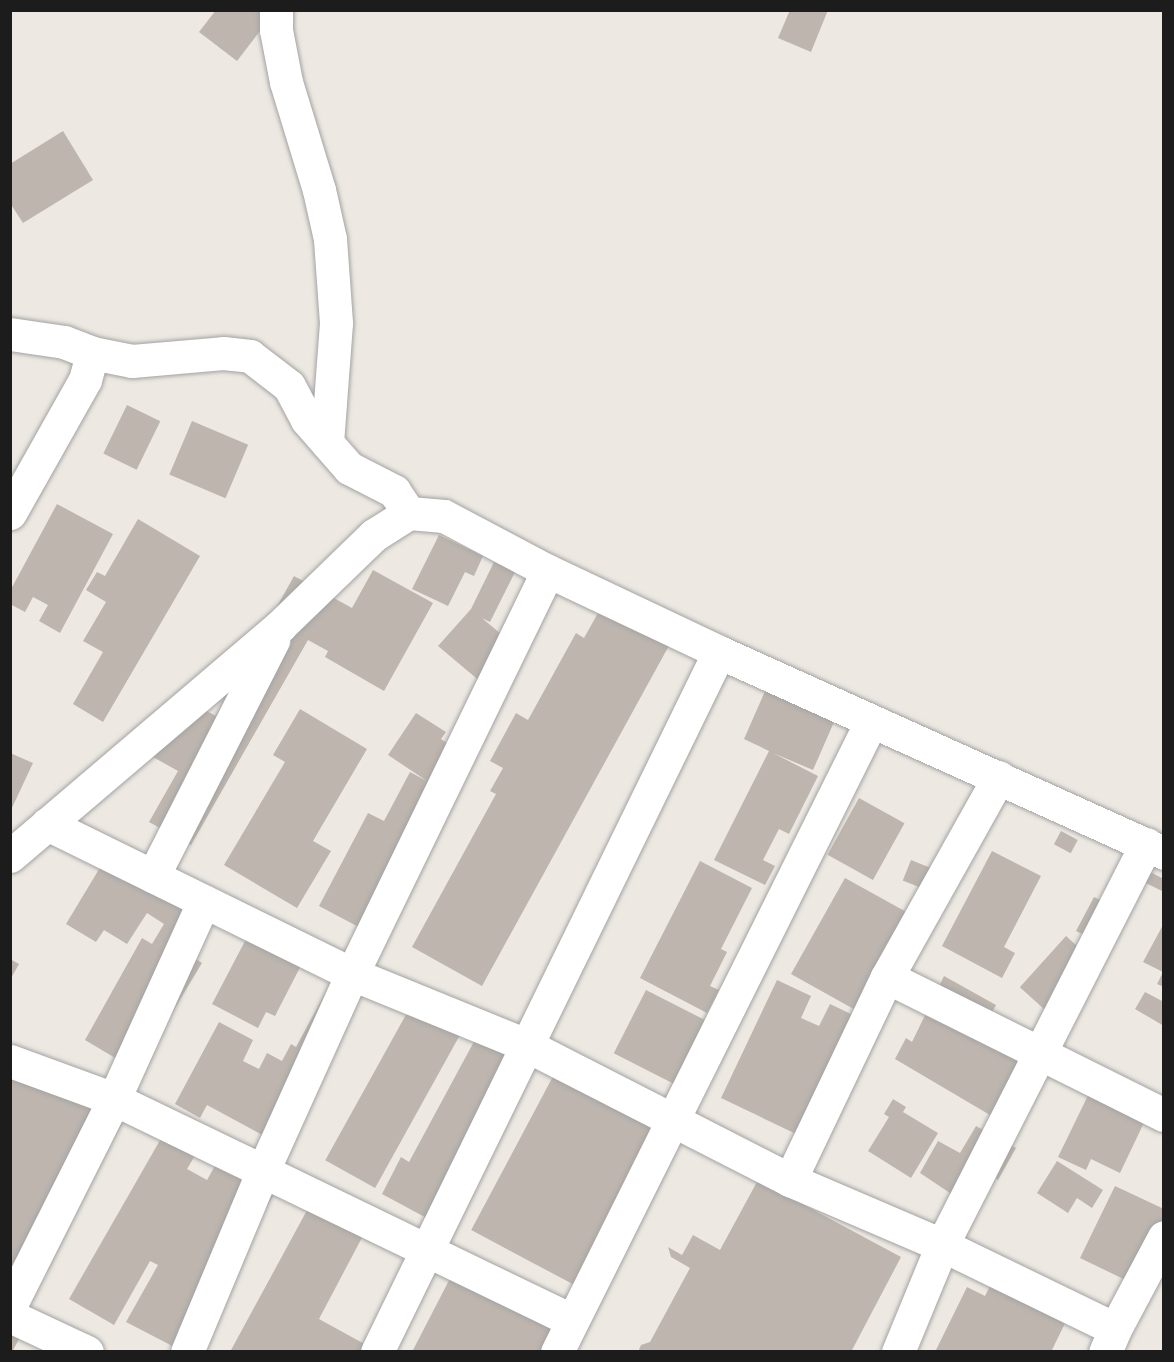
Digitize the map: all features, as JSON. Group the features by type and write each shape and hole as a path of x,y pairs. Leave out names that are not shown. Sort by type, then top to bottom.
{"street":[{"path":"276,10 276,30 286,82 330,239 336,322 327,443"},
{"path":"10,334 64,342 92,353 132,361 223,353 250,356 289,386 307,420 349,468 394,491 410,513"},
{"path":"10,513 85,380 92,353"},
{"path":"10,856 280,626 374,535 410,513 444,516 548,571 719,652 870,722 999,777 1155,848 1038,1053 942,1245 898,1352"},
{"path":"188,1352 262,1173 352,974 548,571"},
{"path":"153,876 280,626"},
{"path":"376,1352 719,652"},
{"path":"557,1352 670,1120 870,722"},
{"path":"790,1180 887,977 999,777"},
{"path":"47,824 352,974 526,1045 790,1180 942,1245 1111,1340 1164,1237"},
{"path":"10,1306 114,1099 204,901"},
{"path":"887,977 1164,1115"},
{"path":"10,1061 114,1099 262,1173 428,1248 572,1320"},
{"path":"10,1316 87,1352"}],"building":[{"path":"216,10 276,10 237,61 199,32"},
{"path":"790,10 828,10 811,52 778,38"},
{"path":"63,131 93,180 23,223 10,203 10,164"},
{"path":"127,405 160,421 137,470 103,454"},
{"path":"192,421 248,445 225,498 169,474"},
{"path":"57,504 113,534 60,633 39,621 48,605 33,597 25,612 10,604 10,591"},
{"path":"138,519 200,556 103,722 73,704 103,652 83,641 106,602 86,590 97,572 105,576"},
{"path":"439,535 483,556 474,576 465,572 448,606 412,589"},
{"path":"494,562 515,572 490,622 482,618 514,645 482,683 438,646 471,609"},
{"path":"373,570 433,603 384,691 325,657 328,651 308,640 191,845 149,822 178,771 144,752 176,695 216,716 294,576 352,608"},
{"path":"603,604 671,642 482,986 412,947 496,794 490,791 503,768 490,761 516,713 528,720 576,633 584,638"},
{"path":"769,682 838,713 813,770 773,753 818,776 789,834 779,829 763,860 775,866 765,885 714,860 769,751 744,739"},
{"path":"300,709 367,749 313,841 331,851 297,908 224,865 285,762 273,755"},
{"path":"416,713 446,732 441,739 470,759 370,933 319,906 368,813 384,821 410,772 427,781 388,755"},
{"path":"10,753 33,763 10,812"},
{"path":"859,798 904,823 873,880 827,855"},
{"path":"1061,831 1078,840 1071,853 1054,844"},
{"path":"113,846 214,910 188,954 202,963 137,1071 85,1040 142,938 152,944 164,924 147,913 127,944 104,930 96,942 66,924"},
{"path":"992,851 1041,876 1004,947 1015,953 1002,978 942,946"},
{"path":"911,860 941,872 932,892 903,880"},
{"path":"700,861 752,888 721,949 727,952 710,986 719,990 707,1013 640,978"},
{"path":"1128,861 1164,879 1164,892 1138,879 1105,945 1076,931 1094,897 1106,903"},
{"path":"845,878 910,914 868,1017 791,974"},
{"path":"256,920 310,948 275,1016 266,1012 258,1028 212,1004"},
{"path":"1164,923 1164,987 1157,984 1163,972 1143,962"},
{"path":"1066,936 1101,967 1055,1019 1020,987"},
{"path":"10,959 19,964 10,980"},
{"path":"944,976 996,1005 982,1031 1047,1066 1012,1128 895,1059 906,1038 912,1042"},
{"path":"333,979 279,1144 207,1105 200,1118 175,1104 219,1022 253,1040 243,1061 259,1069 267,1053 282,1061 291,1044 296,1047"},
{"path":"777,980 811,996 801,1018 819,1026 830,1004 872,1024 815,1143 721,1098"},
{"path":"646,990 708,1022 676,1085 614,1053"},
{"path":"1145,992 1164,1002 1164,1026 1135,1009"},
{"path":"413,1002 463,1030 375,1188 325,1160"},
{"path":"477,1036 522,1060 434,1222 382,1194 401,1157 409,1162"},
{"path":"559,1065 670,1124 582,1289 471,1230"},
{"path":"17,1068 122,1124 30,1284 10,1272 10,1079"},
{"path":"1095,1081 1151,1108 1120,1173 1091,1159 1086,1170 1058,1157"},
{"path":"893,1099 906,1107 903,1112 938,1133 911,1178 868,1151 889,1117 884,1114"},
{"path":"976,1126 1016,1148 998,1180 986,1173 968,1205 920,1173 938,1141 960,1153"},
{"path":"163,1135 196,1154 187,1169 207,1180 216,1164 273,1196 184,1352 126,1322 158,1265 150,1261 114,1325 69,1299"},
{"path":"1057,1161 1103,1190 1092,1208 1077,1198 1068,1213 1037,1193"},
{"path":"758,1180 901,1257 851,1352 638,1352 641,1345 650,1342 690,1268 671,1257 668,1247 682,1255 693,1235 720,1250"},
{"path":"1115,1186 1164,1209 1164,1243 1142,1288 1080,1258"},
{"path":"312,1201 366,1230 319,1319 379,1352 230,1352"},
{"path":"459,1261 576,1321 560,1352 412,1352"},
{"path":"997,1272 1072,1309 1051,1352 935,1352 967,1287 985,1296"},
{"path":"10,1320 25,1328 12,1352 10,1352"}]}
